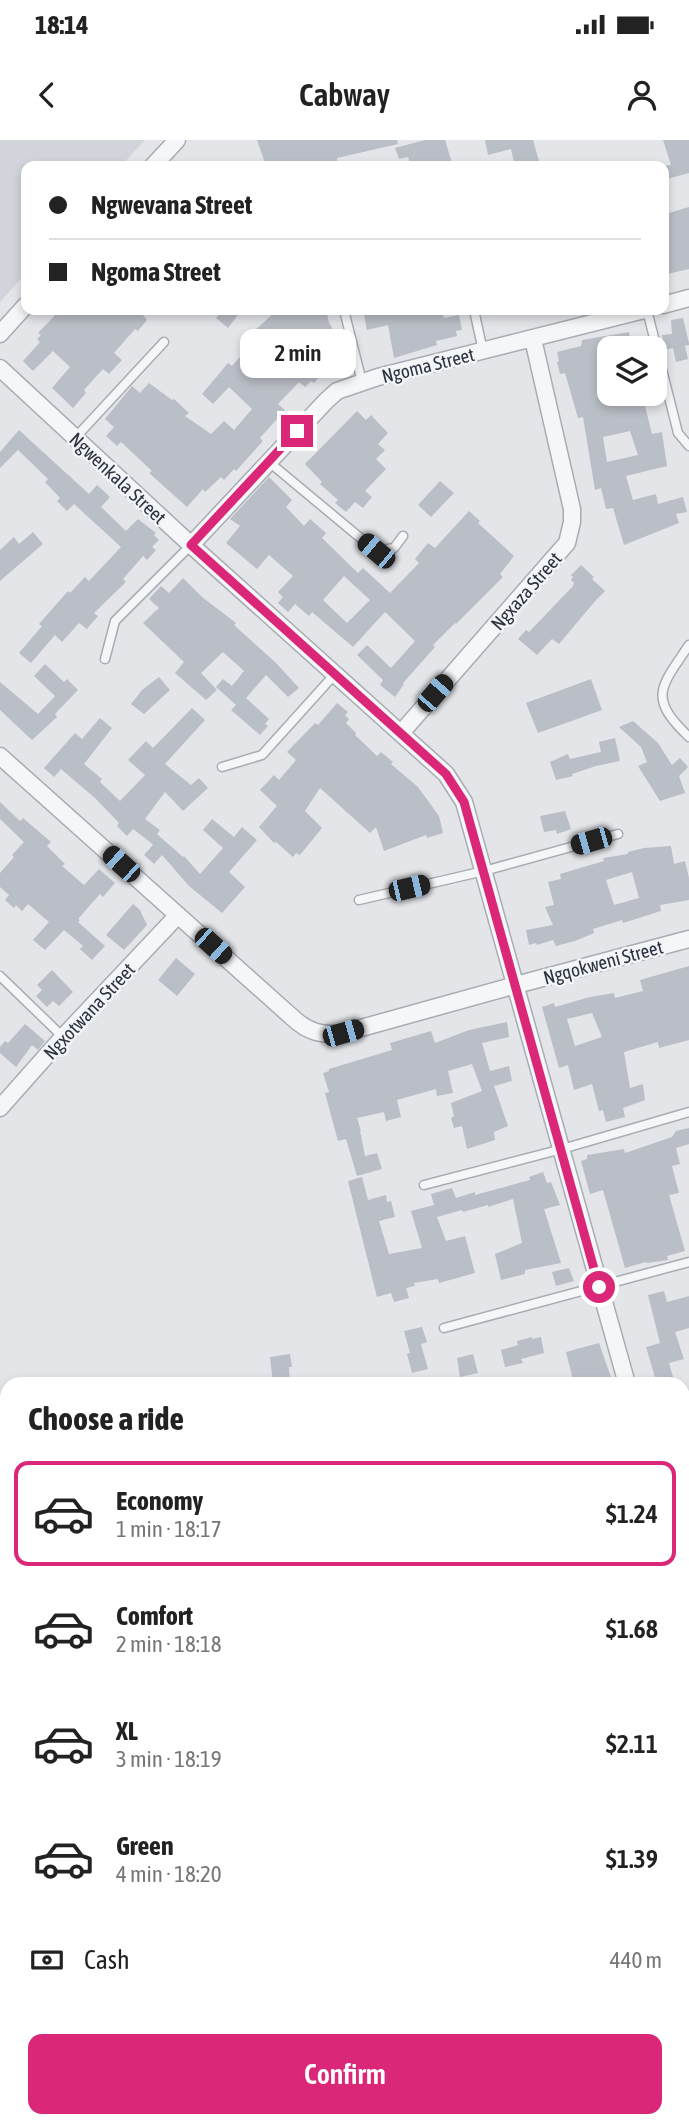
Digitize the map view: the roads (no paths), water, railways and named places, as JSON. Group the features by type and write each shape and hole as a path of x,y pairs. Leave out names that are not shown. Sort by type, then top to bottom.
{"street":[{"path":"158,161 177,140"},
{"path":"669,303 689,298"},
{"path":"0,334 21,311"},
{"name":"Ngoma Street","path":"191,545 337,391 362,382 626,315"},
{"name":"Ngxaza Street","path":"401,733 563,550 570,534 572,509 533,339"},
{"name":"Ngwenkala Street","path":"0,368 191,545 446,774 464,802 624,1377"},
{"name":"Ngqokweni Street","path":"0,756 303,1027 315,1032 327,1035 343,1033 689,939"},
{"name":"Ngxotwana Street","path":"0,1108 178,915"}],"lane":[{"path":"345,315 362,382"},
{"path":"475,315 483,351"},
{"path":"646,315 678,433 689,446"},
{"path":"75,438 164,342"},
{"path":"269,462 376,551 394,548 402,536"},
{"path":"105,659 115,621 191,545"},
{"path":"689,645 667,678 661,698 673,721 689,737"},
{"path":"222,766 262,755 335,674"},
{"path":"359,900 484,871 618,834"},
{"path":"0,976 63,1037"},
{"path":"424,1185 689,1112"},
{"path":"444,1328 689,1262"}]}
